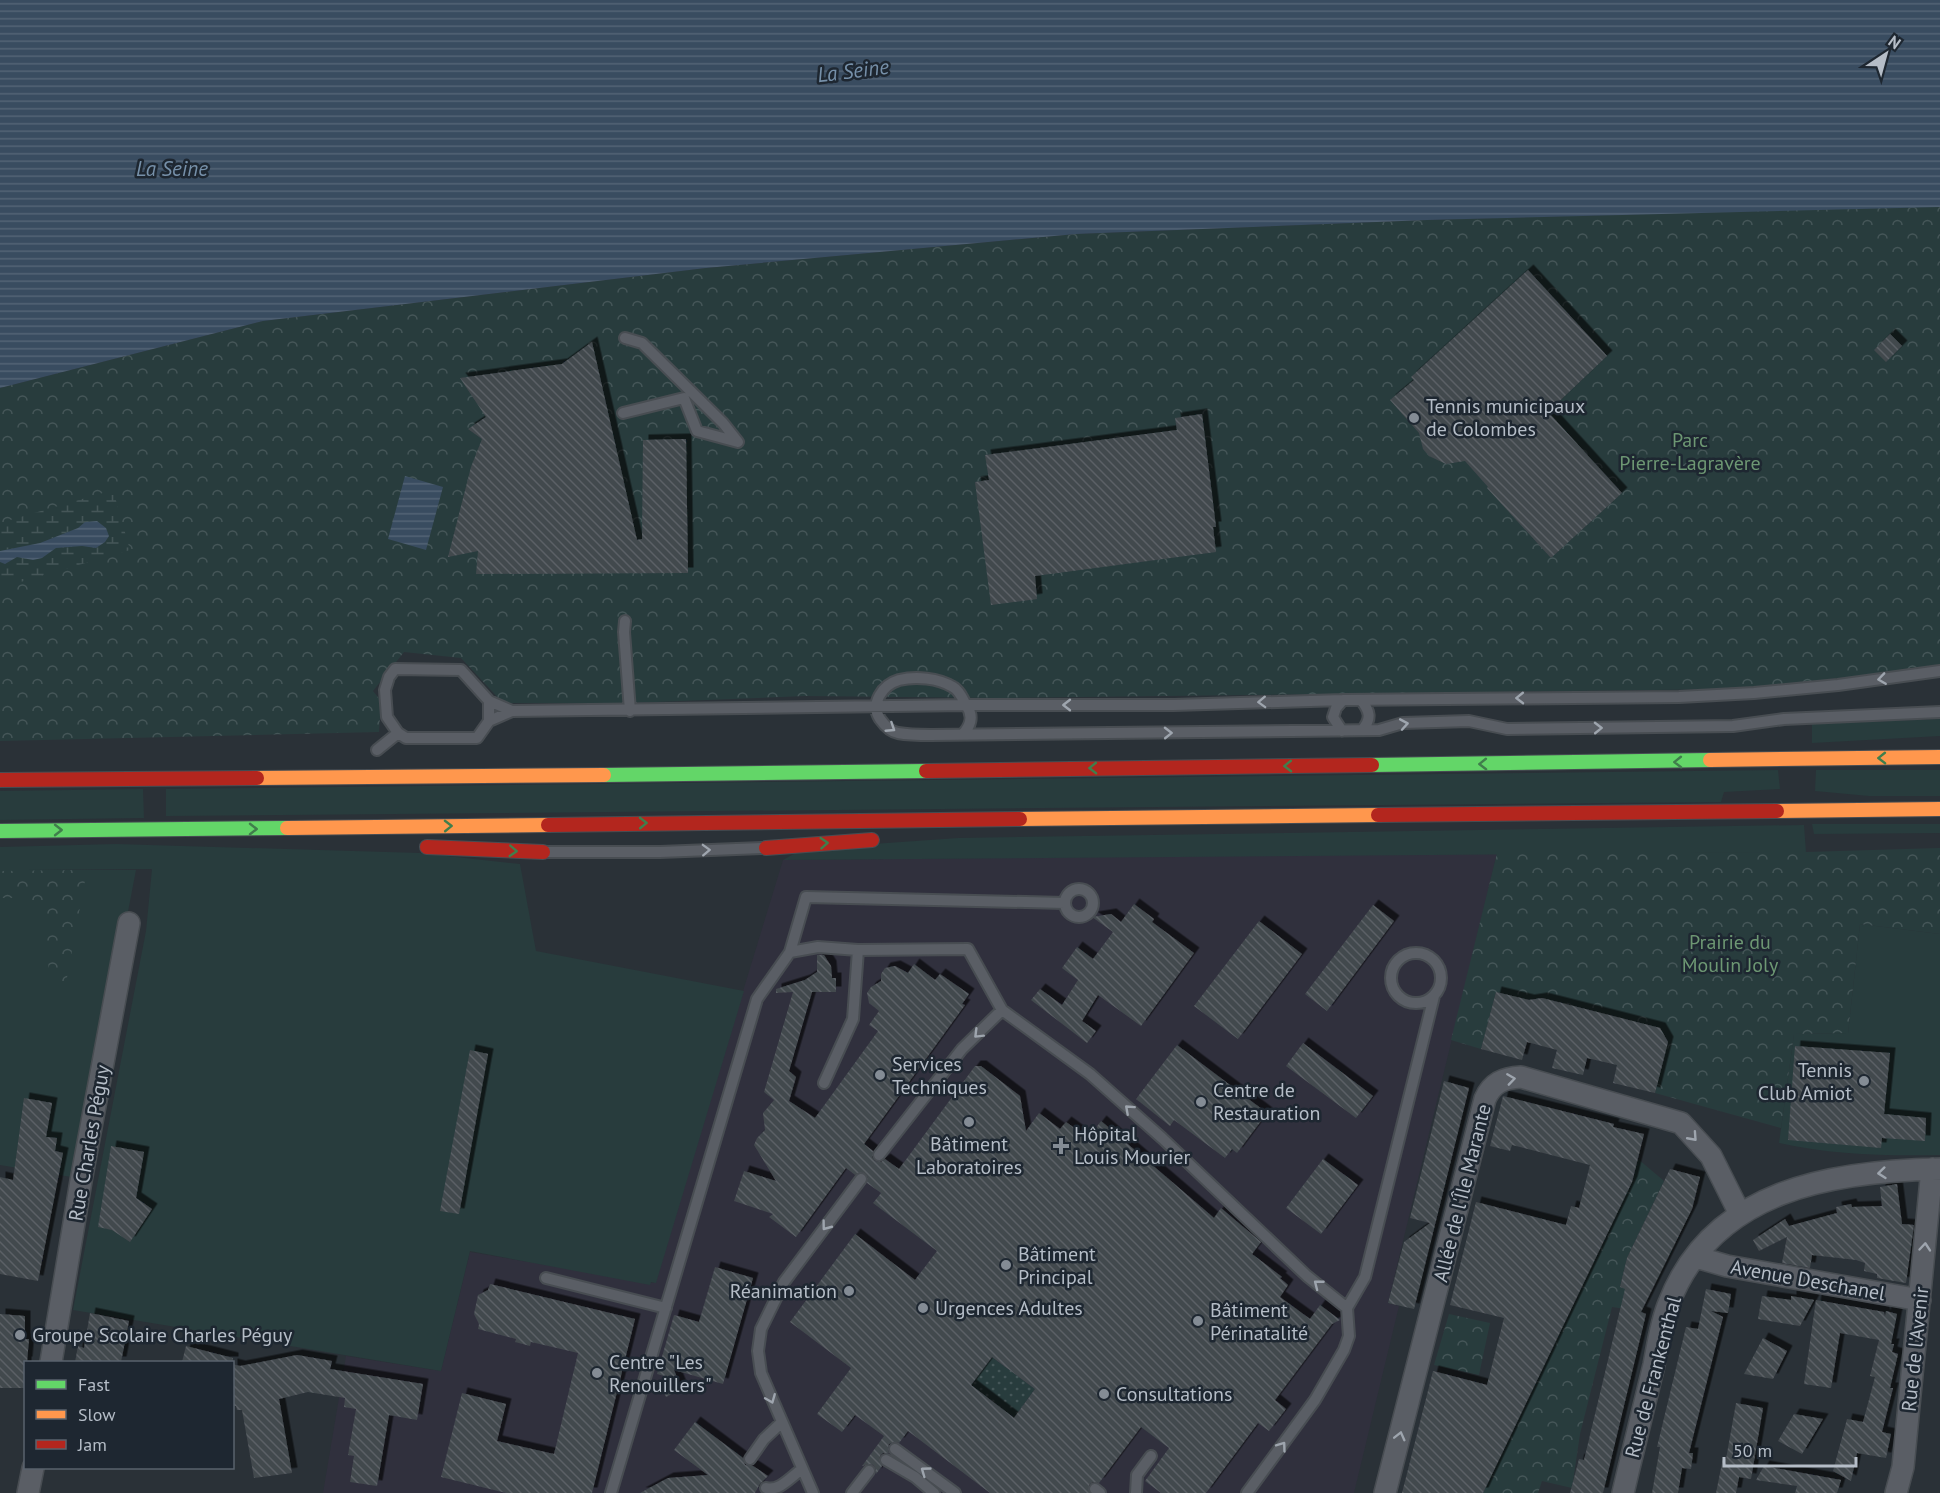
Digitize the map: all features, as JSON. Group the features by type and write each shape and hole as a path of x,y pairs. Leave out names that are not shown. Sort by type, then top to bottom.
{"highway":[{"path":"0,780 1940,758"},
{"path":"0,831 1940,809"},
{"path":"935,835 946,819"},
{"path":"313,828 327,842"},
{"path":"766,848 888,838"},
{"path":"409,846 543,852"}],"street":[{"name":"Rue Charles Péguy","path":"51,1361 81,1180 129,923"},
{"name":"Allée de l'Île Marante","path":"1385,1493 1485,1099 1490,1088 1511,1077 1521,1077 1681,1123 1710,1156 1740,1214"},
{"name":"Rue de Frankenthal","path":"1623,1493 1668,1304 1685,1269 1714,1235 1740,1214 1788,1190 1853,1176 1936,1169"},
{"name":"Rue de l'Avenir","path":"1896,1493 1903,1467 1936,1169"},
{"name":"Avenue Deschanel","path":"1696,1257 1727,1266 1920,1300"},
{"path":"28,1493 33,1469"}],"lane":[{"path":"622,413 684,398 697,430 738,442 723,423 642,343 625,338"},
{"path":"625,621 630,711"},
{"path":"512,711 489,721 477,738 406,738 398,733 387,717 385,690 389,677 396,669 461,670 489,701 512,711 966,705 1174,705 1343,700 1679,697 1838,685 1940,671"},
{"path":"962,735 971,720 970,711 956,687 934,679 899,680 891,684 878,697 876,706 882,722 896,733 962,735 1379,730 1412,722 1475,722 1507,729 1733,726 1784,720 1940,712"},
{"path":"1342,731 1334,717 1336,708 1343,700"},
{"path":"1361,700 1369,714 1368,721 1362,730"},
{"path":"489,701 489,721"},
{"path":"376,750 398,733"},
{"path":"543,852 660,852 766,848"},
{"path":"611,1493 757,999 790,951 806,897 1065,903"},
{"path":"790,951 818,946 858,950 968,949 1002,1010 1090,1074 1162,1138 1307,1276 1347,1308"},
{"path":"824,1083 853,1019 858,950"},
{"path":"1247,1493 1315,1400 1344,1350 1349,1336 1347,1308 1365,1277 1434,996 1441,982 1439,966 1428,955 1412,952 1397,961 1393,968 1392,985 1402,998 1418,1003 1434,996"},
{"path":"879,1155 962,1049 1002,1010"},
{"path":"813,1493 760,1373 758,1351 761,1329 784,1282 861,1179"},
{"path":"546,1278 666,1308"},
{"path":"750,1459 764,1439 781,1423"},
{"path":"895,1449 955,1493"},
{"path":"1136,1493 1137,1475 1151,1456"},
{"path":"886,1460 915,1477 934,1493"},
{"path":"766,1488 771,1490 777,1488 802,1469"},
{"path":"852,1493 869,1471"}],"shaded area":[{"name":"Hôpital Louis Mourier","path":"1497,853 1388,1303 1399,1306 1354,1493 323,1493 346,1356 441,1371 470,1252 654,1283 783,860"}],"green space":[{"name":"Parc Pierre-Lagravère","path":"1940,207 1940,668 1735,689 1003,698 805,696 630,703 503,703 461,658 404,652 373,691 381,701 379,732 0,741 0,388 263,321 706,268 1076,234 1427,220"},
{"path":"113,490 130,550 0,588 0,562 5,564 17,557 33,560 42,558 56,548 82,546 96,548 78,528 40,543 0,551 0,523"},
{"path":"1940,719 1940,736 1812,743 1812,724"},
{"path":"1778,770 1780,789 1724,792 1721,802 166,816 166,789"},
{"path":"1816,770 1940,770 1940,796 1869,796 1815,791"},
{"path":"143,789 144,818 0,820 0,791"},
{"path":"1812,824 1940,824 1940,833 1814,834"},
{"path":"1804,825 1806,852 783,860 802,849 958,838"},
{"path":"116,844 420,853 520,864 536,951 744,991 656,1283 651,1282 650,1285 470,1251 441,1371 73,1310 146,931 152,869 29,870 136,870 77,1178 0,1165 0,847"},
{"name":"Prairie du Moulin Joly","path":"1940,848 1940,934 1860,924 1848,1033 1794,1034 1781,1128 1655,1093 1667,1044 1660,1028 1542,998 1529,1000 1496,992 1481,1049 1451,1040 1497,853 1806,852"},
{"path":"87,870 66,983 50,980 43,917 21,898 0,898 0,871"},
{"name":"Tennis Club Amiot","path":"1860,924 1940,934 1940,1155 1859,1154 1779,1143 1794,1034 1848,1033"},
{"path":"1638,1159 1664,1181 1627,1258 1620,1287 1638,1292 1633,1310 1612,1307 1580,1434 1572,1488 1542,1481 1538,1493 1483,1493 1583,1285 1471,1256 1537,1266 1586,1278 1632,1182"},
{"path":"1449,1314 1490,1323 1479,1375 1434,1365"},
{"path":"992,1357 1035,1389 1014,1418 971,1385"}],"water":[{"name":"La Seine","path":"0,0 1940,0 1940,207 1427,220 1076,234 706,268 263,321 0,388"},
{"path":"405,476 443,487 426,550 388,539"},
{"path":"97,521 106,528 109,536 96,548 82,546 56,548 42,558 33,560 17,557 5,564 0,562 0,551 40,543 78,528 85,522"}],"building":[{"path":"1528,270 1607,356 1548,412 1622,493 1551,558 1465,461 1446,464 1429,456 1423,449 1419,433 1390,400 1414,380 1411,377"},
{"path":"1890,334 1902,346 1886,362 1874,350"},
{"path":"592,342 637,540 642,539 643,440 686,439 688,573 476,574 478,551 448,557 471,467 482,439 468,429 486,417 460,378 562,364"},
{"path":"1202,414 1216,527 1213,527 1216,552 1035,576 1037,599 991,605 975,482 989,480 985,455 1177,430 1175,418"},
{"path":"1134,904 1154,919 1152,922 1194,953 1141,1026 1098,995 1082,1021 1096,1031 1087,1043 1031,1000 1040,989 1062,1005 1078,980 1062,968 1077,947 1093,959 1113,932 1092,917 1111,914 1121,922"},
{"path":"1373,905 1394,921 1327,1011 1305,994"},
{"path":"1259,921 1302,954 1238,1039 1194,1006"},
{"path":"817,955 824,955 831,966 832,978 836,978 836,992 812,992 789,1071 796,1077 789,1101 815,1118 878,1031 869,1025 879,1011 869,1003 867,993 871,987 881,981 881,974 885,968 895,966 908,973 914,964 935,980 940,974 969,994 962,1004 965,1005 864,1144 873,1151 872,1157 875,1161 881,1162 885,1159 899,1169 975,1066 981,1066 1020,1096 1026,1131 1039,1113 1060,1129 1066,1122 1088,1138 1101,1121 1214,1218 1221,1208 1261,1242 1252,1254 1282,1277 1280,1278 1288,1285 1280,1297 1310,1319 1320,1305 1340,1320 1332,1324 1275,1400 1286,1409 1269,1431 1258,1423 1206,1493 1161,1493 1145,1481 1169,1448 1141,1427 1099,1483 1093,1482 1089,1485 1089,1493 990,1493 908,1431 899,1443 889,1444 889,1453 883,1453 880,1456 879,1461 882,1466 876,1474 873,1465 862,1466 884,1436 855,1415 842,1432 817,1414 851,1368 790,1322 855,1234 915,1280 937,1251 873,1203 881,1193 867,1183 868,1177 862,1172 855,1175 846,1168 796,1237 769,1217 773,1214 734,1201 744,1171 776,1181 754,1145 765,1130 763,1113 774,1100 764,1092 793,992 776,993 776,989 805,980 817,972","holes":["992,1357 1035,1389 1014,1418 971,1385"]},
{"path":"1496,992 1529,1000 1542,998 1660,1028 1668,1042 1655,1093 1613,1083 1617,1065 1587,1058 1583,1075 1552,1068 1557,1050 1527,1042 1522,1060 1481,1049"},
{"path":"1303,1043 1373,1096 1356,1118 1286,1066"},
{"name":"Centre de Restauration","path":"1177,1045 1267,1113 1237,1153 1232,1149 1225,1158 1174,1120 1170,1126 1136,1099"},
{"path":"1795,1046 1890,1053 1884,1114 1926,1118 1925,1141 1882,1138 1881,1148 1788,1140"},
{"path":"470,1050 488,1054 459,1214 440,1211"},
{"path":"1444,1081 1469,1088 1414,1309 1388,1303 1404,1242 1430,1223 1410,1218"},
{"path":"1503,1096 1614,1124 1613,1127 1644,1134 1632,1182 1483,1493 1402,1493 1433,1371 1487,1385 1504,1318 1450,1305 1476,1202 1566,1225 1571,1206 1579,1208 1590,1165 1512,1145 1510,1151 1490,1146"},
{"path":"24,1098 52,1103 46,1137 57,1138 55,1151 63,1153 38,1281 0,1274 0,1177 13,1180"},
{"path":"111,1146 144,1152 136,1198 152,1209 130,1242 112,1230 98,1227"},
{"path":"1323,1159 1358,1185 1321,1234 1286,1208"},
{"path":"1670,1169 1700,1177 1692,1209 1641,1312 1646,1314 1603,1493 1570,1493 1579,1459 1584,1460 1625,1289 1620,1287 1627,1258"},
{"path":"1897,1184 1902,1224 1914,1225 1906,1283 1877,1278 1877,1274 1864,1271 1865,1263 1856,1260 1812,1255 1810,1268 1782,1263 1787,1237 1759,1251 1753,1240 1785,1219 1789,1226 1837,1213 1836,1207 1851,1204 1852,1207 1882,1206 1880,1187"},
{"path":"715,1267 753,1278 723,1384 674,1370 682,1389 666,1397 661,1388 664,1376 657,1374 674,1315 699,1322"},
{"name":"Centre \"Les Renouillers\"","path":"490,1284 635,1319 592,1493 506,1493 441,1477 462,1393 506,1404 497,1441 554,1454 578,1353 531,1342 530,1346 515,1342 516,1339 478,1329 479,1324 474,1314 478,1295 488,1290"},
{"path":"1706,1289 1731,1294 1728,1313 1711,1311 1723,1317 1689,1453 1693,1453 1691,1469 1682,1468 1678,1493 1652,1493 1660,1447 1657,1447 1686,1327 1698,1329"},
{"path":"1762,1296 1791,1300 1791,1296 1814,1300 1800,1326 1758,1319"},
{"path":"1816,1300 1884,1312 1885,1316 1886,1311 1897,1314 1891,1344 1894,1344 1892,1352 1898,1354 1890,1388 1893,1388 1882,1432 1891,1434 1886,1458 1857,1453 1851,1481 1833,1471 1847,1419 1863,1422 1875,1377 1870,1376 1879,1340 1840,1333 1831,1388 1804,1384"},
{"path":"90,1313 129,1321 121,1361 75,1361 78,1346 84,1348"},
{"path":"0,1314 25,1316 25,1339 29,1339 27,1361 24,1361 24,1388 0,1388"},
{"path":"1763,1338 1787,1351 1773,1379 1744,1374"},
{"path":"186,1346 233,1358 233,1361 182,1361"},
{"path":"297,1355 332,1361 330,1369 423,1384 417,1420 389,1415 377,1486 350,1482 354,1456 348,1455 356,1409 344,1407 345,1398 308,1392 279,1399 292,1473 254,1478 242,1410 237,1410 234,1406 234,1364 240,1366"},
{"path":"1736,1403 1763,1408 1751,1479 1739,1477 1736,1493 1716,1493 1723,1458 1726,1459"},
{"path":"1794,1414 1823,1419 1802,1454 1778,1441"},
{"path":"695,1422 743,1458 745,1465 753,1466 768,1476 755,1493 640,1493 668,1478 708,1475 674,1450"},
{"path":"1764,1466 1841,1480 1837,1493 1795,1493 1797,1486 1756,1480"}],"traffic: fast":[{"path":"1372,765 1710,760"},
{"path":"604,775 926,771"},
{"path":"0,831 287,828"}],"traffic: slow":[{"path":"1710,760 1940,757"},
{"path":"257,778 604,775"},
{"path":"1777,811 1940,809"},
{"path":"1020,819 1378,815"},
{"path":"287,828 548,825"}],"traffic: jam":[{"path":"926,771 1372,765"},
{"path":"0,780 257,778"},
{"path":"1378,815 1777,811"},
{"path":"548,825 1020,819"},
{"path":"766,848 872,840"},
{"path":"427,847 543,852"}],"place":[{"name":"Tennis municipaux de Colombes","path":"1414,418"},
{"name":"Services Techniques","path":"880,1075"},
{"name":"Tennis Club Amiot","path":"1864,1081"},
{"name":"Centre de Restauration","path":"1201,1102"},
{"name":"Bâtiment Laboratoires","path":"969,1122"},
{"name":"Hôpital Louis Mourier","path":"1061,1146"},
{"name":"Bâtiment Principal","path":"1006,1265"},
{"name":"Réanimation","path":"849,1291"},
{"name":"Urgences Adultes","path":"923,1308"},
{"name":"Bâtiment Périnatalité","path":"1198,1321"},
{"name":"Groupe Scolaire Charles Péguy","path":"20,1335"},
{"name":"Centre \"Les Renouillers\"","path":"597,1373"},
{"name":"Consultations","path":"1104,1394"}]}
